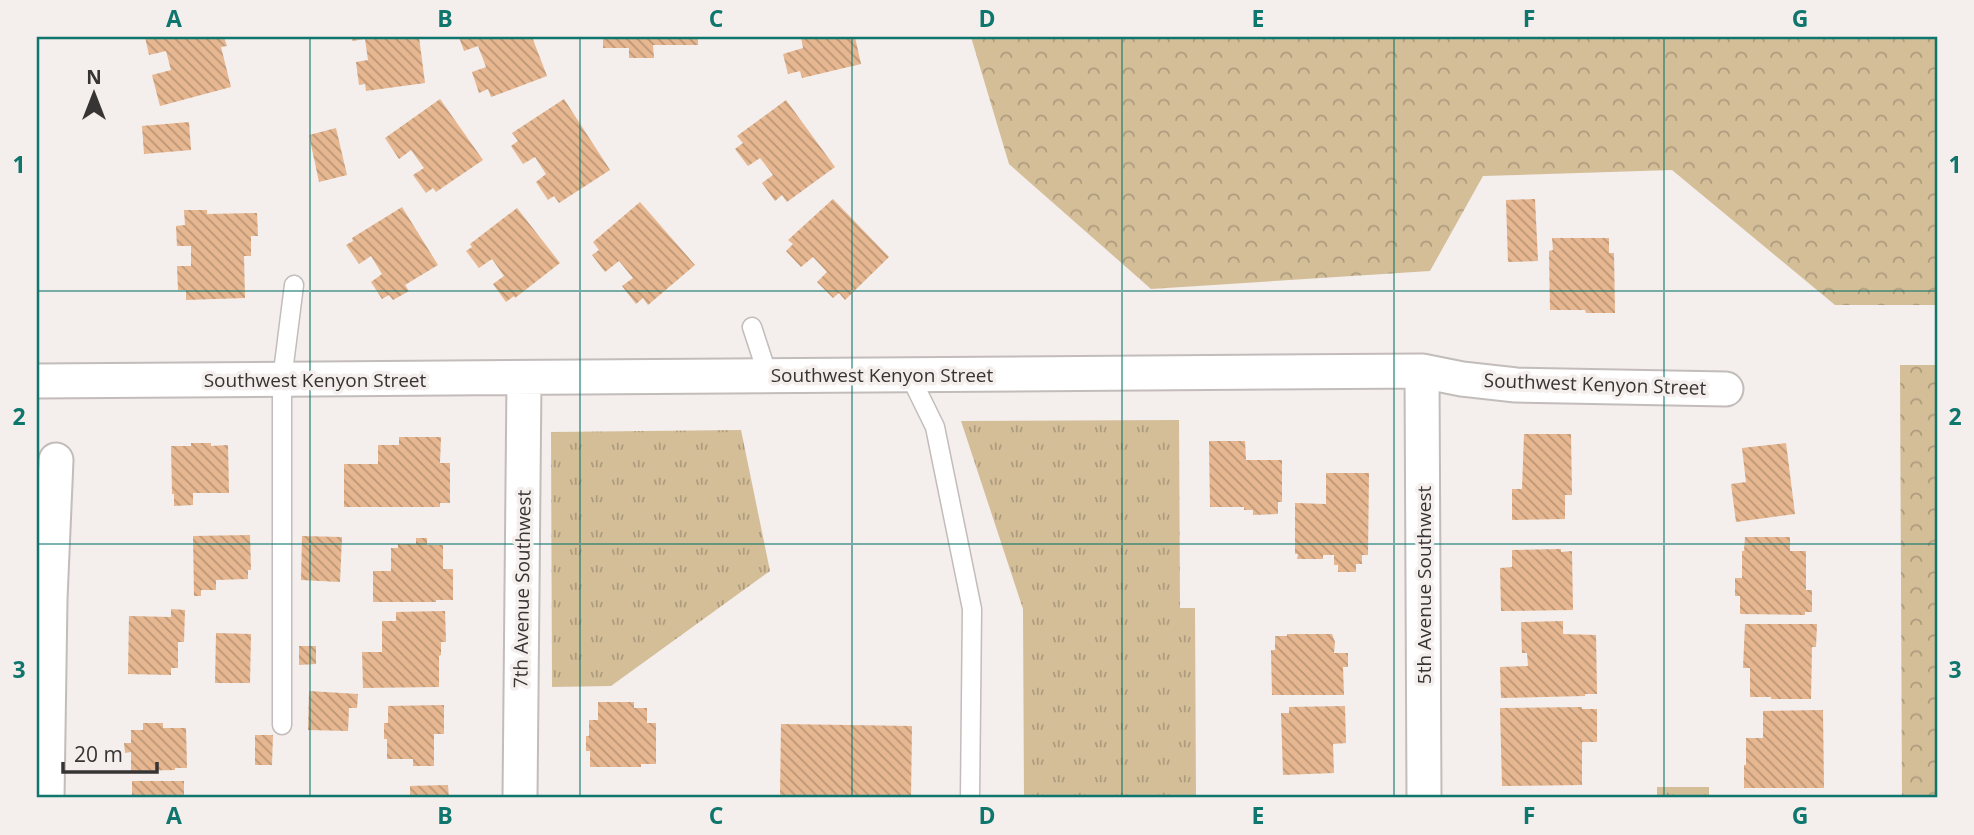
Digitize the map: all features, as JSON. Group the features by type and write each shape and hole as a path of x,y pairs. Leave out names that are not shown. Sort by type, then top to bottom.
{"street":[{"name":"Southwest Kenyon Street","path":"37,381 524,380 909,374 1422,371 1516,385 1726,389"},
{"name":"5th Avenue Southwest","path":"1422,371 1424,798"},
{"name":"7th Avenue Southwest","path":"520,798 524,380"},
{"path":"47,798 50,599 56,460"}],"lane":[{"path":"282,725 282,380 294,285"},
{"path":"752,327 768,376"},
{"path":"909,374 935,428 972,609 970,798"}],"green space":[{"path":"971,37 1937,37 1937,305 1835,305 1672,170 1483,176 1430,271 1151,289 1009,164"},
{"path":"1900,365 1937,365 1937,798 1902,798"},
{"path":"1179,420 1180,608 1195,608 1196,798 1024,798 1023,609 961,421"},
{"path":"741,430 770,571 611,686 552,687 551,432"},
{"path":"1657,787 1709,787 1709,798 1657,798"}],"building":[{"path":"145,37 224,37 227,46 221,47 231,87 160,106 152,75 171,70 166,51 149,55"},
{"path":"352,37 419,37 425,83 366,91 365,84 359,85 356,62 368,60 365,39 352,41"},
{"path":"459,37 532,37 547,76 491,97 488,89 479,93 472,72 486,67 478,46 464,51"},
{"path":"603,37 698,37 698,45 653,45 654,58 629,58 629,48 603,48"},
{"path":"801,37 855,37 861,64 802,78 800,71 788,74 783,54 803,48"},
{"path":"440,99 483,160 436,192 433,188 426,193 413,175 424,168 411,150 399,159 385,138"},
{"path":"564,99 610,170 559,203 554,196 548,200 536,182 546,174 535,157 523,164 511,146 518,141 512,133"},
{"path":"786,100 835,167 787,202 782,195 775,201 762,183 773,175 760,158 748,166 735,149 743,143 737,136"},
{"path":"189,122 191,150 144,154 142,126"},
{"path":"336,128 347,175 319,182 309,135"},
{"path":"833,199 889,257 845,300 839,293 833,298 817,282 827,272 813,257 801,267 786,251 793,244 788,240"},
{"path":"1535,199 1538,261 1508,262 1506,200"},
{"path":"640,202 695,265 648,305 643,298 636,304 622,286 633,278 619,261 605,272 592,255 599,250 593,242"},
{"path":"402,207 438,265 405,285 409,291 393,300 389,295 382,299 371,282 382,274 371,256 359,264 346,245 353,241 352,238"},
{"path":"517,208 560,263 506,302 493,284 504,276 492,259 479,268 466,251 472,247 470,244"},
{"path":"184,210 207,210 207,214 257,213 258,236 251,236 251,256 244,256 245,298 186,300 186,290 178,290 177,266 191,266 191,246 177,246 176,226 185,225"},
{"path":"1552,238 1609,238 1609,253 1614,253 1615,313 1550,310 1549,251 1553,250"},
{"path":"1524,434 1571,434 1572,495 1565,495 1565,519 1512,520 1512,489 1522,489"},
{"path":"399,437 441,437 440,463 450,463 450,503 440,503 440,507 344,507 344,464 378,464 378,445 399,445"},
{"path":"1209,441 1245,441 1246,460 1282,460 1282,502 1278,502 1278,514 1253,515 1253,510 1244,510 1244,507 1210,507"},
{"path":"191,443 228,445 229,493 193,493 193,505 174,506 171,446 191,446"},
{"path":"1786,443 1795,514 1736,522 1731,484 1746,482 1742,448"},
{"path":"1326,473 1369,473 1368,555 1362,555 1362,564 1356,564 1356,572 1338,572 1338,565 1334,565 1334,555 1323,555 1323,559 1297,559 1298,554 1295,554 1295,503 1326,504"},
{"path":"250,535 251,570 248,570 248,579 216,580 216,590 201,590 201,596 194,596 193,536"},
{"path":"302,536 342,537 340,582 301,580"},
{"path":"1745,537 1790,537 1790,551 1806,551 1806,590 1812,590 1812,612 1805,612 1805,615 1740,614 1740,596 1735,596 1735,578 1742,578"},
{"path":"416,538 427,538 427,545 443,545 443,569 453,569 453,600 373,602 373,571 391,571 391,548 398,548 398,544 416,544"},
{"path":"1561,549 1561,552 1572,551 1573,610 1501,611 1500,568 1512,567 1512,550"},
{"path":"171,609 185,610 184,642 178,642 178,668 171,668 171,675 128,674 129,616 171,617"},
{"path":"445,611 446,642 441,642 439,687 363,688 362,652 382,652 382,621 396,621 396,612"},
{"path":"1563,621 1563,634 1596,635 1597,694 1501,698 1500,667 1528,666 1527,653 1522,653 1521,622"},
{"path":"1745,624 1817,624 1816,647 1812,647 1811,699 1750,697 1750,668 1743,668"},
{"path":"216,633 251,634 250,683 215,683"},
{"path":"1332,634 1335,642 1334,653 1348,653 1348,667 1343,667 1344,695 1272,695 1271,650 1275,650 1275,636"},
{"path":"299,646 316,646 316,664 299,665"},
{"path":"309,691 358,694 357,708 349,708 348,731 308,730"},
{"path":"598,702 634,702 634,708 647,708 647,723 656,723 656,764 641,764 641,767 590,767 586,736 589,736 589,720 598,720"},
{"path":"444,705 444,734 434,734 434,766 413,766 413,759 387,759 384,723 388,723 388,706"},
{"path":"1345,706 1346,743 1333,744 1334,773 1283,775 1281,713 1289,713 1289,707"},
{"path":"1500,708 1597,709 1597,742 1582,742 1582,785 1502,786"},
{"path":"1823,710 1824,788 1744,788 1746,738 1763,738 1763,711"},
{"path":"143,723 163,723 163,728 186,728 187,768 131,771 131,752 125,753 124,743 131,743 131,730 143,730"},
{"path":"781,724 912,726 911,798 780,798"},
{"path":"255,735 273,735 272,765 255,765"},
{"path":"132,781 184,781 184,798 132,798"},
{"path":"448,785 449,798 410,798 410,786"},
{"path":"1524,795 1566,795 1566,798 1524,798"},
{"path":"1717,795 1749,796 1749,798 1717,798"}]}
